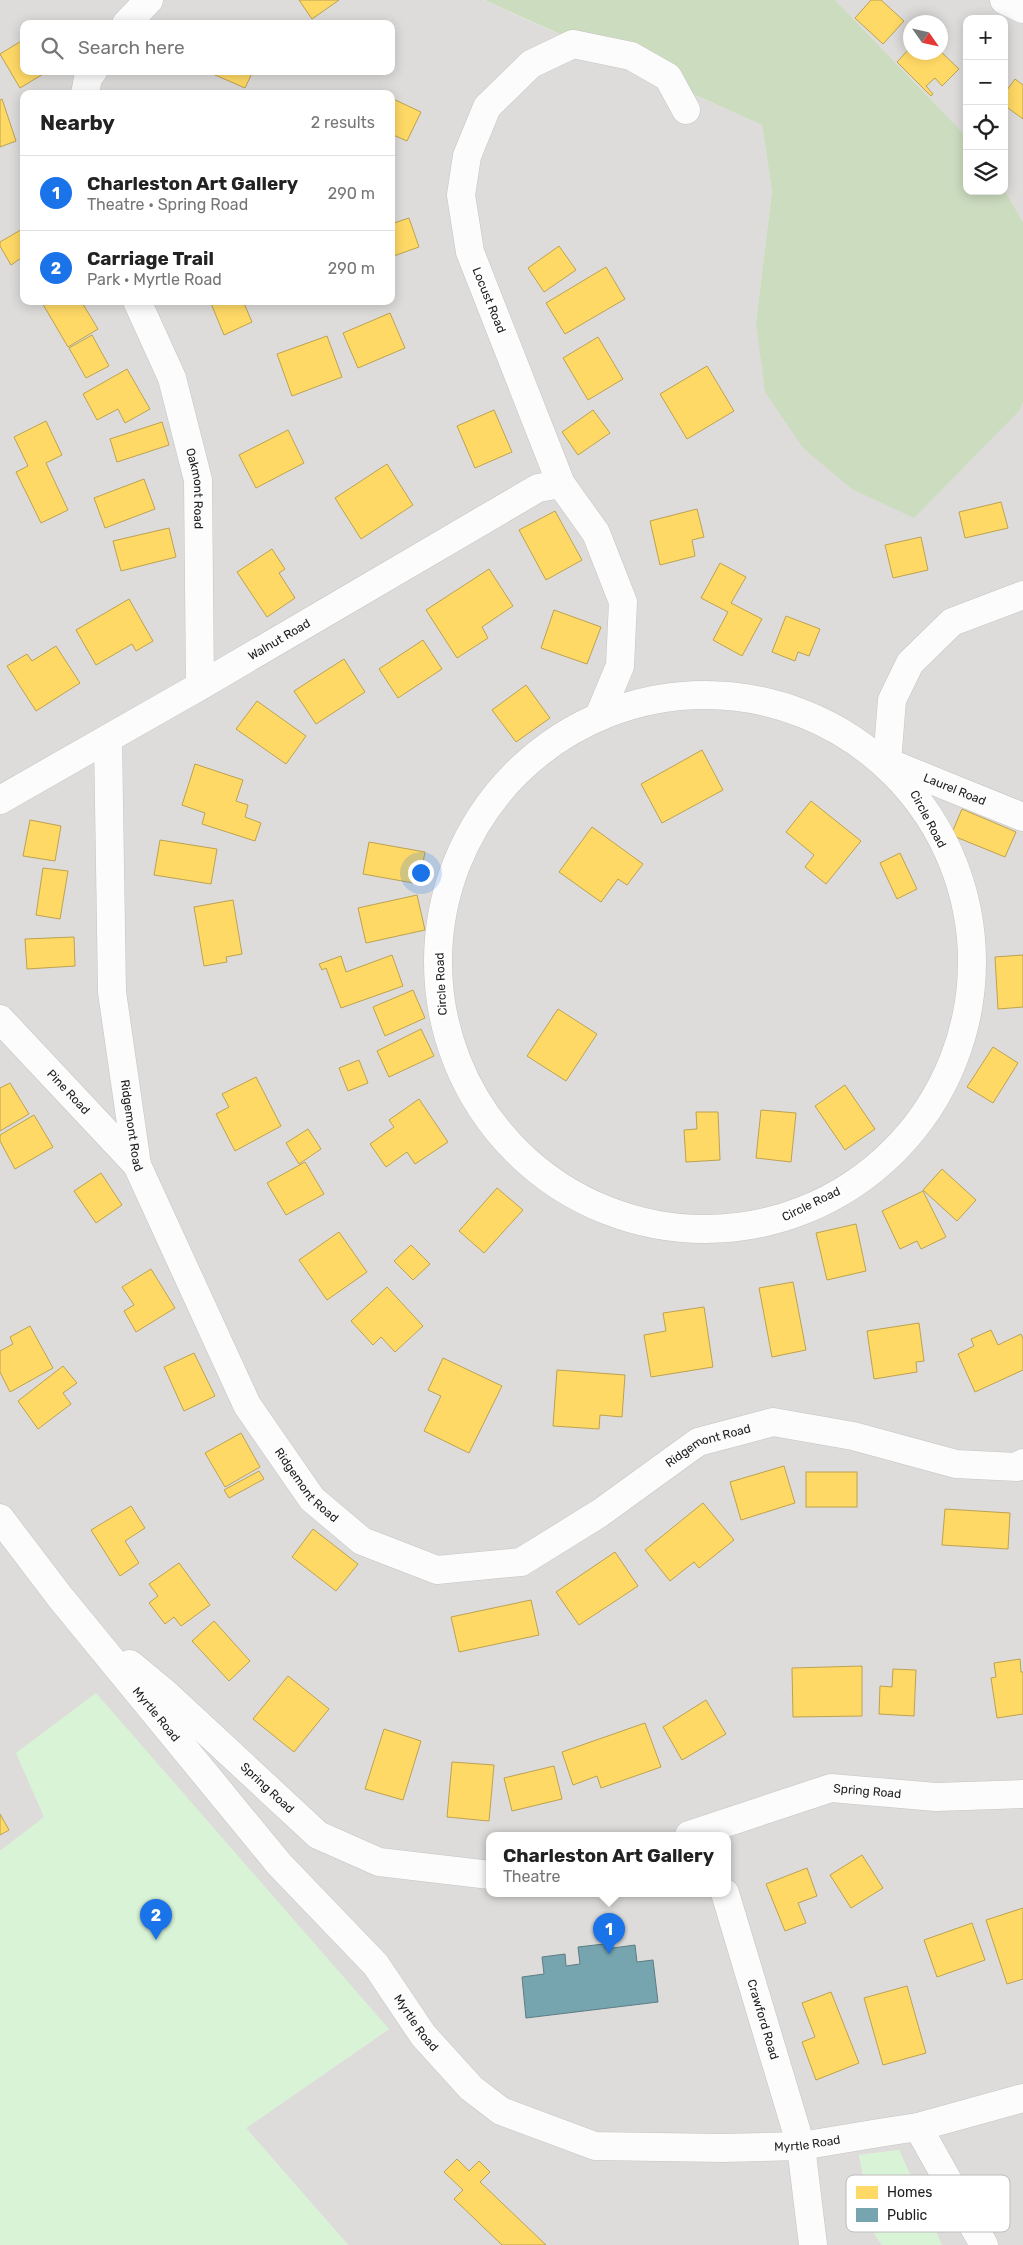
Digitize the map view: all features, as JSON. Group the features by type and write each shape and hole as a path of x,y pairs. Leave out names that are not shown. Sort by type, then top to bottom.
{"street":[{"path":"127,20 130,0"},
{"path":"130,20 149,0"},
{"path":"1004,0 1023,9"},
{"name":"Locust Road","path":"599,716 620,666 623,602 596,532 561,484 470,252 460,195 467,156 487,107 531,64 573,44 631,56 668,77 686,110"},
{"path":"86,90 90,75"},
{"name":"Oakmont Road","path":"139,305 172,378 198,480 200,686"},
{"name":"Walnut Road","path":"0,800 200,686 538,488 561,484"},
{"path":"887,762 892,700 910,663 952,622 1023,594"},
{"name":"Circle Road","path":"709,693 797,709 861,742 887,762 910,786 966,892 975,948 968,1023 948,1081 929,1113 874,1174 768,1225 609,1215 556,1188 510,1149 460,1074 441,1016 438,937 443,905 466,841 502,788 551,742 599,716 657,698 709,693"},
{"name":"Ridgemont Road","path":"108,739 112,992 137,1165 247,1404 312,1499 362,1541 437,1570 521,1562 600,1513 698,1442 773,1422 852,1436 956,1464 1017,1468 1023,1463"},
{"name":"Laurel Road","path":"887,762 1023,817"},
{"name":"Pine Road","path":"0,1019 137,1165"},
{"name":"Myrtle Road","path":"0,1518 81,1623 279,1864 376,1964 424,2035 471,2088 501,2110 596,2146 722,2148 801,2146 918,2127 1023,2098"},
{"name":"Spring Road","path":"81,1623 164,1692 318,1834 379,1862 486,1875"},
{"name":"Spring Road","path":"704,1832 831,1788 936,1797 1023,1794"},
{"name":"Crawford Road","path":"726,1897 801,2146 813,2245"},
{"path":"918,2127 945,2175"},
{"path":"977,2232 984,2245"}],"shaded area":[{"path":"0,0 483,0 762,125 772,191 756,322 1020,410 1023,402 1023,2245 942,2245 936,2232 1010,2232 1010,2175 910,2175 899,2150 859,2155 863,2175 846,2175 846,2232 874,2232 882,2245 348,2245 246,2128 389,2029 44,1818 0,1851"},
{"path":"835,0 1023,0 1023,222 1007,195 1008,15 963,15 963,133"}],"green space":[{"path":"484,0 835,0 963,133 963,195 1007,195 1023,222 1023,402 1020,410 914,518 852,489 803,448 765,392 756,322 772,191 762,125"},
{"path":"96,1693 389,2029 246,2128 348,2245 0,2245 0,1851 44,1817 16,1753"},
{"path":"899,2150 910,2175 863,2175 859,2155"},
{"path":"874,2232 936,2232 942,2245 882,2245"}],"building: Homes":[{"path":"299,0 339,0 312,19"},
{"path":"871,0 881,0 903,22 883,44 855,18"},
{"path":"20,42 20,75 41,75 20,88 0,54"},
{"path":"903,56 903,60 948,59 959,69 942,86 935,78 926,86 933,94 931,96 897,62"},
{"path":"215,75 251,75 245,88"},
{"path":"1015,79 1023,85 1023,119 1008,108 1008,89"},
{"path":"2,99 16,141 0,147 0,100"},
{"path":"395,100 421,112 407,141 395,136"},
{"path":"409,218 419,247 395,256 395,223"},
{"path":"20,230 20,259 11,265 0,246 0,242"},
{"path":"559,246 576,270 544,292 528,268"},
{"path":"606,267 625,299 565,334 546,303"},
{"path":"43,305 83,305 98,329 68,347"},
{"path":"212,305 245,305 252,322 224,335"},
{"path":"390,313 405,348 358,368 343,333"},
{"path":"92,335 109,366 86,378 69,348"},
{"path":"327,336 342,377 292,396 277,354"},
{"path":"598,337 623,379 588,400 563,358"},
{"path":"707,366 734,411 687,439 660,394"},
{"path":"127,369 150,409 125,423 118,409 97,420 83,394"},
{"path":"494,410 512,452 475,468 457,426"},
{"path":"593,410 610,433 578,455 562,432"},
{"path":"46,421 62,455 46,463 68,510 41,523 16,472 28,466 14,437"},
{"path":"162,422 169,445 117,462 110,439"},
{"path":"288,430 304,463 256,488 239,455"},
{"path":"387,464 413,505 361,539 335,498"},
{"path":"144,479 155,509 105,528 94,498"},
{"path":"1001,502 1008,528 965,538 959,512"},
{"path":"697,509 704,537 692,540 695,556 660,565 650,521"},
{"path":"555,511 582,560 546,580 519,530"},
{"path":"169,528 176,557 121,571 113,541"},
{"path":"921,537 928,570 893,578 885,545"},
{"path":"272,549 285,569 279,573 295,598 267,617 237,572"},
{"path":"720,563 746,577 731,603 762,619 742,656 713,640 728,612 701,598"},
{"path":"489,569 513,606 482,627 488,638 457,658 426,610"},
{"path":"129,599 153,641 136,651 132,644 96,665 76,630"},
{"path":"554,610 601,627 587,664 541,648"},
{"path":"786,616 820,629 809,656 798,652 795,661 772,652"},
{"path":"423,640 442,669 398,698 379,669"},
{"path":"56,646 80,683 36,711 7,666 27,654 32,661"},
{"path":"344,659 365,692 316,724 294,691"},
{"path":"526,685 550,718 516,742 492,710"},
{"path":"257,701 306,736 286,764 236,729"},
{"path":"702,750 723,790 662,823 641,784"},
{"path":"195,764 243,780 236,801 248,805 245,817 261,823 255,841 202,824 205,813 182,805"},
{"path":"811,801 861,841 826,884 805,867 814,855 786,832"},
{"path":"962,809 1016,832 1005,857 951,835"},
{"path":"30,820 61,826 55,861 23,856"},
{"path":"592,827 643,864 627,885 618,879 601,902 559,872"},
{"path":"160,840 217,849 211,884 154,875"},
{"path":"369,842 425,852 419,884 363,874"},
{"path":"900,853 917,889 897,899 880,863"},
{"path":"43,868 68,871 60,919 36,915"},
{"path":"417,895 425,930 366,943 358,908"},
{"path":"233,900 242,954 226,957 227,962 204,966 194,907"},
{"path":"74,937 75,966 27,969 25,939"},
{"path":"392,955 403,986 341,1008 326,968 322,970 319,964 341,956 346,972"},
{"path":"1023,955 1023,1007 998,1009 995,957"},
{"path":"413,990 425,1018 385,1036 373,1007"},
{"path":"558,1009 597,1034 566,1081 527,1056"},
{"path":"421,1029 434,1056 389,1077 377,1051"},
{"path":"993,1047 1018,1063 993,1103 967,1087"},
{"path":"359,1060 368,1083 348,1091 339,1068"},
{"path":"256,1077 281,1126 235,1151 216,1114 229,1107 222,1094"},
{"path":"10,1083 29,1114 0,1131 0,1088"},
{"path":"845,1085 875,1129 845,1150 815,1106"},
{"path":"419,1099 448,1142 415,1164 407,1152 386,1167 370,1144 394,1127 389,1120"},
{"path":"761,1110 796,1113 791,1162 756,1158"},
{"path":"696,1112 718,1112 720,1160 686,1162 684,1130 697,1129"},
{"path":"34,1115 53,1147 15,1169 0,1141 0,1135"},
{"path":"308,1129 321,1149 299,1164 286,1143"},
{"path":"305,1162 324,1194 286,1215 267,1183"},
{"path":"942,1169 976,1200 957,1221 923,1190"},
{"path":"101,1173 122,1205 96,1223 74,1191"},
{"path":"497,1188 523,1210 484,1253 459,1231"},
{"path":"923,1191 946,1237 921,1249 917,1241 900,1249 882,1211"},
{"path":"856,1224 866,1271 827,1280 816,1233"},
{"path":"339,1232 367,1272 327,1300 299,1260"},
{"path":"411,1245 430,1264 413,1280 394,1261"},
{"path":"151,1269 175,1308 136,1332 124,1311 134,1305 122,1287"},
{"path":"793,1282 806,1350 772,1357 759,1288"},
{"path":"387,1287 423,1326 395,1352 381,1337 373,1345 351,1321"},
{"path":"704,1307 713,1367 651,1377 644,1335 666,1331 663,1313"},
{"path":"919,1323 924,1361 916,1362 917,1372 874,1379 867,1331"},
{"path":"30,1326 53,1368 10,1392 0,1372 0,1351 13,1344 10,1337"},
{"path":"991,1330 998,1345 1021,1334 1023,1339 1023,1370 975,1392 958,1354 974,1346 971,1339"},
{"path":"194,1353 215,1396 184,1411 164,1367"},
{"path":"443,1358 502,1386 469,1453 424,1431 441,1396 428,1390"},
{"path":"63,1366 77,1383 63,1393 71,1404 38,1429 18,1401"},
{"path":"557,1370 625,1375 622,1417 600,1415 599,1429 553,1426"},
{"path":"241,1433 260,1467 225,1487 205,1453"},
{"path":"784,1466 795,1503 741,1520 730,1482"},
{"path":"259,1471 264,1479 229,1498 224,1490"},
{"path":"806,1472 857,1472 857,1507 806,1507"},
{"path":"703,1503 734,1540 699,1568 694,1562 670,1581 645,1550"},
{"path":"131,1506 145,1528 125,1541 139,1563 120,1576 91,1530"},
{"path":"945,1509 1010,1513 1008,1549 942,1545"},
{"path":"313,1529 358,1564 336,1591 292,1557"},
{"path":"615,1552 638,1586 579,1625 556,1592"},
{"path":"179,1563 210,1605 181,1626 174,1617 165,1624 149,1603 158,1596 149,1584"},
{"path":"531,1600 539,1635 459,1652 451,1617"},
{"path":"214,1621 250,1661 229,1681 192,1641"},
{"path":"1020,1659 1021,1672 1023,1672 1023,1714 997,1718 991,1678 996,1677 994,1663"},
{"path":"862,1666 862,1716 793,1717 792,1668"},
{"path":"893,1669 916,1670 914,1716 879,1714 880,1686 892,1687"},
{"path":"288,1676 329,1709 294,1752 253,1719"},
{"path":"706,1700 726,1734 682,1760 663,1727"},
{"path":"645,1723 661,1767 601,1788 597,1776 573,1785 562,1752"},
{"path":"384,1729 421,1741 403,1800 365,1789"},
{"path":"452,1762 494,1765 489,1821 447,1817"},
{"path":"554,1766 562,1799 512,1811 504,1778"},
{"path":"0,1814 9,1830 0,1835"},
{"path":"862,1855 883,1888 851,1908 830,1875"},
{"path":"807,1868 817,1896 798,1903 806,1923 785,1931 766,1884"},
{"path":"1023,1908 1023,1979 1007,1984 986,1920"},
{"path":"972,1923 985,1960 937,1977 924,1940"},
{"path":"907,1986 926,2053 883,2065 864,1998"},
{"path":"831,1992 859,2063 816,2080 802,2042 815,2037 802,2003"},
{"path":"457,2159 469,2171 479,2161 490,2172 480,2182 546,2245 502,2245 454,2199 463,2190 444,2172"}],"building: Public":[{"path":"604,1944 605,1949 635,1945 637,1962 653,1960 658,2002 526,2018 522,1977 544,1974 542,1957 565,1954 566,1966 580,1964 578,1947"}],"place":[{"name":"Carriage Trail","path":"156,1940"},
{"name":"Charleston Art Gallery","path":"609,1954"}]}
